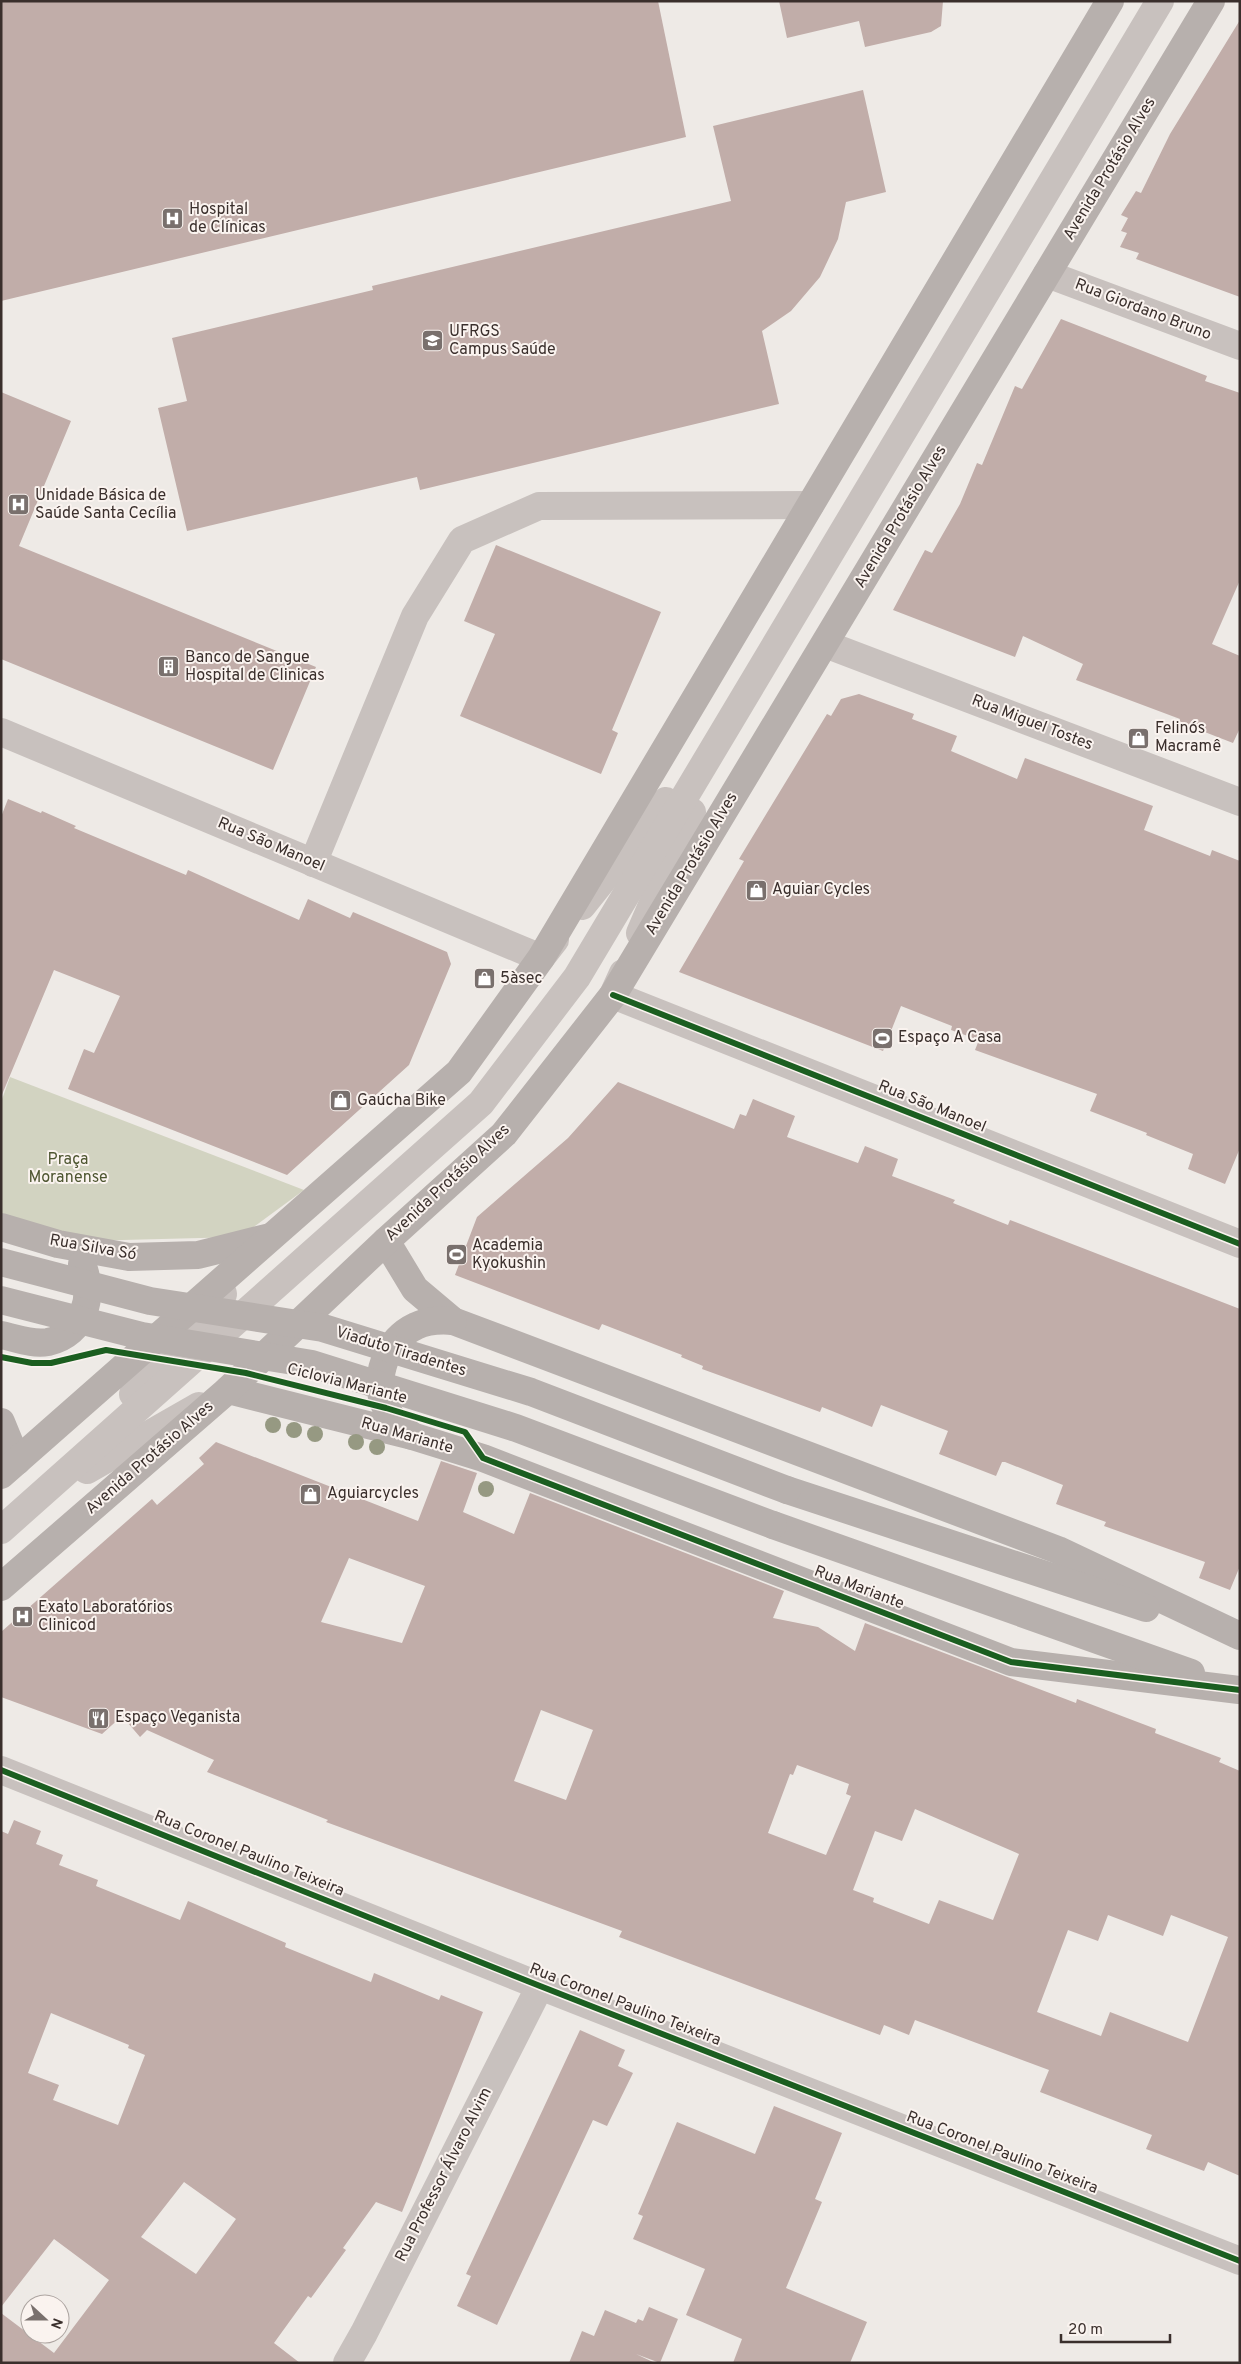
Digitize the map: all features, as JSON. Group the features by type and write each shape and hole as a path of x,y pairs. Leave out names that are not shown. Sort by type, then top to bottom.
{"main road":[{"path":"9,1468 459,1072 541,958 1110,1"},
{"name":"Avenida Protásio Alves","path":"1,1586 228,1390 386,1241 504,1134 613,995 1211,1"},
{"name":"Rua Silva Só","path":"1,1227 58,1244 129,1257 198,1255 274,1236"},
{"path":"386,1241 415,1289 453,1321"},
{"path":"1,1335 32,1342 48,1342 63,1336 76,1325 87,1304 88,1280 82,1264 58,1244"},
{"name":"Viaduto Tiradentes","path":"1,1262 150,1301 323,1328 531,1392 788,1490 1240,1638"},
{"name":"Rua Mariante","path":"1,1300 142,1336 312,1364 516,1428 773,1525 1240,1690"},
{"path":"412,1436 396,1424 386,1408 380,1389 381,1370 388,1352 400,1336 416,1326 434,1320 453,1321 1058,1550 1240,1638"},
{"name":"Rua Mariante","path":"228,1390 412,1436 483,1458 1011,1662 1240,1690"},
{"path":"1,1422 9,1468"}],"street":[{"path":"1,1530 481,1103 577,977 1160,1"},
{"name":"Rua Giordano Bruno","path":"1047,274 1240,346"},
{"path":"313,863 415,616 462,540 539,506 810,505"},
{"name":"Rua Miguel Tostes","path":"825,644 1240,802"},
{"path":"541,958 735,714"},
{"path":"613,995 735,714"},
{"name":"Rua São Manoel","path":"1,732 541,958"},
{"name":"Rua São Manoel","path":"613,995 1240,1244"},
{"path":"40,1497 274,1236"},
{"path":"40,1497 228,1390"},
{"name":"Rua Coronel Paulino Teixeira","path":"1,1770 540,1986 1240,2261"},
{"name":"Rua Professor Álvaro Alvim","path":"347,2363 540,1986"}],"green space":[{"name":"Praça Moranense","path":"10,1077 304,1190 240,1237 83,1241 1,1219 1,1102"}],"building":[{"name":"Hospital de Clínicas","path":"1,1 658,1 686,137 1,301"},
{"path":"779,1 943,1 941,26 931,32 865,47 859,21 787,38"},
{"path":"1240,20 1240,297 1136,259 1139,253 1120,247 1127,233 1121,231 1128,218 1121,215 1136,191 1141,193 1170,134"},
{"path":"863,90 886,192 846,202 838,239 820,277 791,311 762,331 779,404 420,490 417,477 187,531 158,408 187,401 172,338 373,290 372,286 731,201 713,126"},
{"path":"1061,319 1207,376 1205,381 1240,393 1240,580 1212,644 1240,656 1240,728 1233,743 1179,722 1180,719 1076,680 1083,664 1023,636 1015,657 893,610 925,550 932,553 960,504 977,463 982,465 1015,386 1022,389"},
{"name":"Banco de Sangue Hospital de Clinicas","path":"1,392 71,421 19,546 316,667 273,770 1,659"},
{"path":"496,545 661,612 612,730 618,733 601,774 460,716 495,634 464,621"},
{"path":"859,694 914,714 912,719 957,736 951,751 1017,779 1025,758 1153,806 1144,830 1210,856 1212,850 1240,861 1240,1148 1225,1184 1188,1169 1193,1154 1146,1135 1147,1133 1090,1111 1097,1094 975,1050 979,1040 951,1030 952,1026 901,1006 883,1051 679,972 744,861 739,859 827,714 831,716 841,699"},
{"path":"8,799 41,813 42,811 76,826 74,828 186,875 188,870 299,920 308,899 350,918 353,912 447,952 451,964 409,1065 287,1175 68,1089 84,1049 94,1053 120,996 54,970 1,1097 1,817"},
{"path":"618,1082 734,1129 740,1114 746,1116 753,1099 795,1116 787,1137 858,1163 865,1146 898,1159 892,1176 955,1200 953,1203 1008,1225 1010,1220 1240,1309 1240,1566 1230,1590 1199,1578 1205,1562 1104,1526 1106,1522 1056,1504 1063,1485 1005,1462 1002,1462 996,1476 939,1454 948,1431 881,1405 872,1427 822,1407 820,1412 702,1369 703,1366 681,1357 682,1355 602,1324 599,1330 455,1275 477,1217 568,1138"},
{"path":"216,1442 418,1521 441,1461 477,1473 463,1512 514,1534 530,1493 784,1591 773,1618 818,1627 855,1651 865,1623 1076,1703 1077,1699 1156,1729 1155,1733 1221,1758 1219,1762 1240,1771 1240,2176 1208,2162 1204,2171 1146,2149 1152,2135 1040,2092 1049,2070 915,2020 909,2035 884,2025 880,2035 619,1937 622,1931 326,1822 328,1820 207,1772 214,1760 147,1730 140,1737 122,1716 102,1734 1,1697 1,1632 152,1499 157,1505 204,1464 199,1458","holes":["349,1558 425,1586 402,1643 321,1622","541,1710 593,1730 566,1800 514,1781","797,1765 849,1784 846,1794 851,1796 826,1855 768,1833 790,1774 793,1775","915,1809 1019,1854 993,1920 939,1900 929,1924 873,1902 874,1898 853,1890 875,1831 902,1841","1108,1915 1163,1936 1171,1915 1228,1937 1188,2042 1110,2012 1101,2036 1037,2012 1068,1930 1098,1941"]},
{"path":"14,1820 41,1831 36,1844 63,1855 59,1865 98,1880 96,1886 180,1920 188,1901 286,1943 285,1947 371,1982 374,1973 439,2000 441,1995 483,2012 402,2212 376,2202 343,2248 346,2250 311,2298 308,2296 274,2343 300,2363 1,2363 1,2313 20,2327 20,2344 42,2344 54,2353 61,2344 70,2344 70,2332 109,2280 54,2239 1,2307 1,1831 8,1834","holes":["51,2013 129,2045 128,2048 145,2055 118,2125 53,2100 59,2085 28,2073","184,2182 236,2219 196,2274 141,2237"]},
{"path":"580,2030 625,2050 618,2066 633,2073 607,2126 593,2120 497,2325 457,2306 471,2276 466,2274"},
{"path":"774,2106 842,2133 815,2199 822,2202 786,2288 867,2322 850,2363 733,2363 742,2339 686,2315 705,2269 633,2239 643,2216 638,2214 677,2122 755,2154"},
{"path":"649,2307 678,2319 660,2363 636,2354 655,2363 569,2363 582,2331 594,2336 605,2310 636,2323 638,2319 643,2321"}],"cycle path":[{"path":"613,995 1240,1244"},
{"name":"Ciclovia Mariante","path":"1,1357 32,1363 51,1363 106,1350 246,1373 386,1408 465,1432 483,1458 1011,1662 1240,1690"},
{"path":"1,1770 540,1986 1240,2261"}],"place":[{"name":"Hospital de Clínicas","path":"173,219"},
{"name":"UFRGS Campus Saúde","path":"433,341"},
{"name":"Unidade Básica de Saúde Santa Cecília","path":"19,505"},
{"name":"Banco de Sangue Hospital de Clinicas","path":"169,667"},
{"name":"Felinós Macramê","path":"1139,738"},
{"name":"Aguiar Cycles","path":"756,890"},
{"name":"5àsec","path":"484,979"},
{"name":"Espaço A Casa","path":"882,1038"},
{"name":"Gaúcha Bike","path":"341,1101"},
{"name":"Academia Kyokushin","path":"456,1255"},
{"name":"Aguiarcycles","path":"311,1494"},
{"name":"Exato Laboratórios Clinicod","path":"22,1617"},
{"name":"Espaço Veganista","path":"99,1718"}]}
